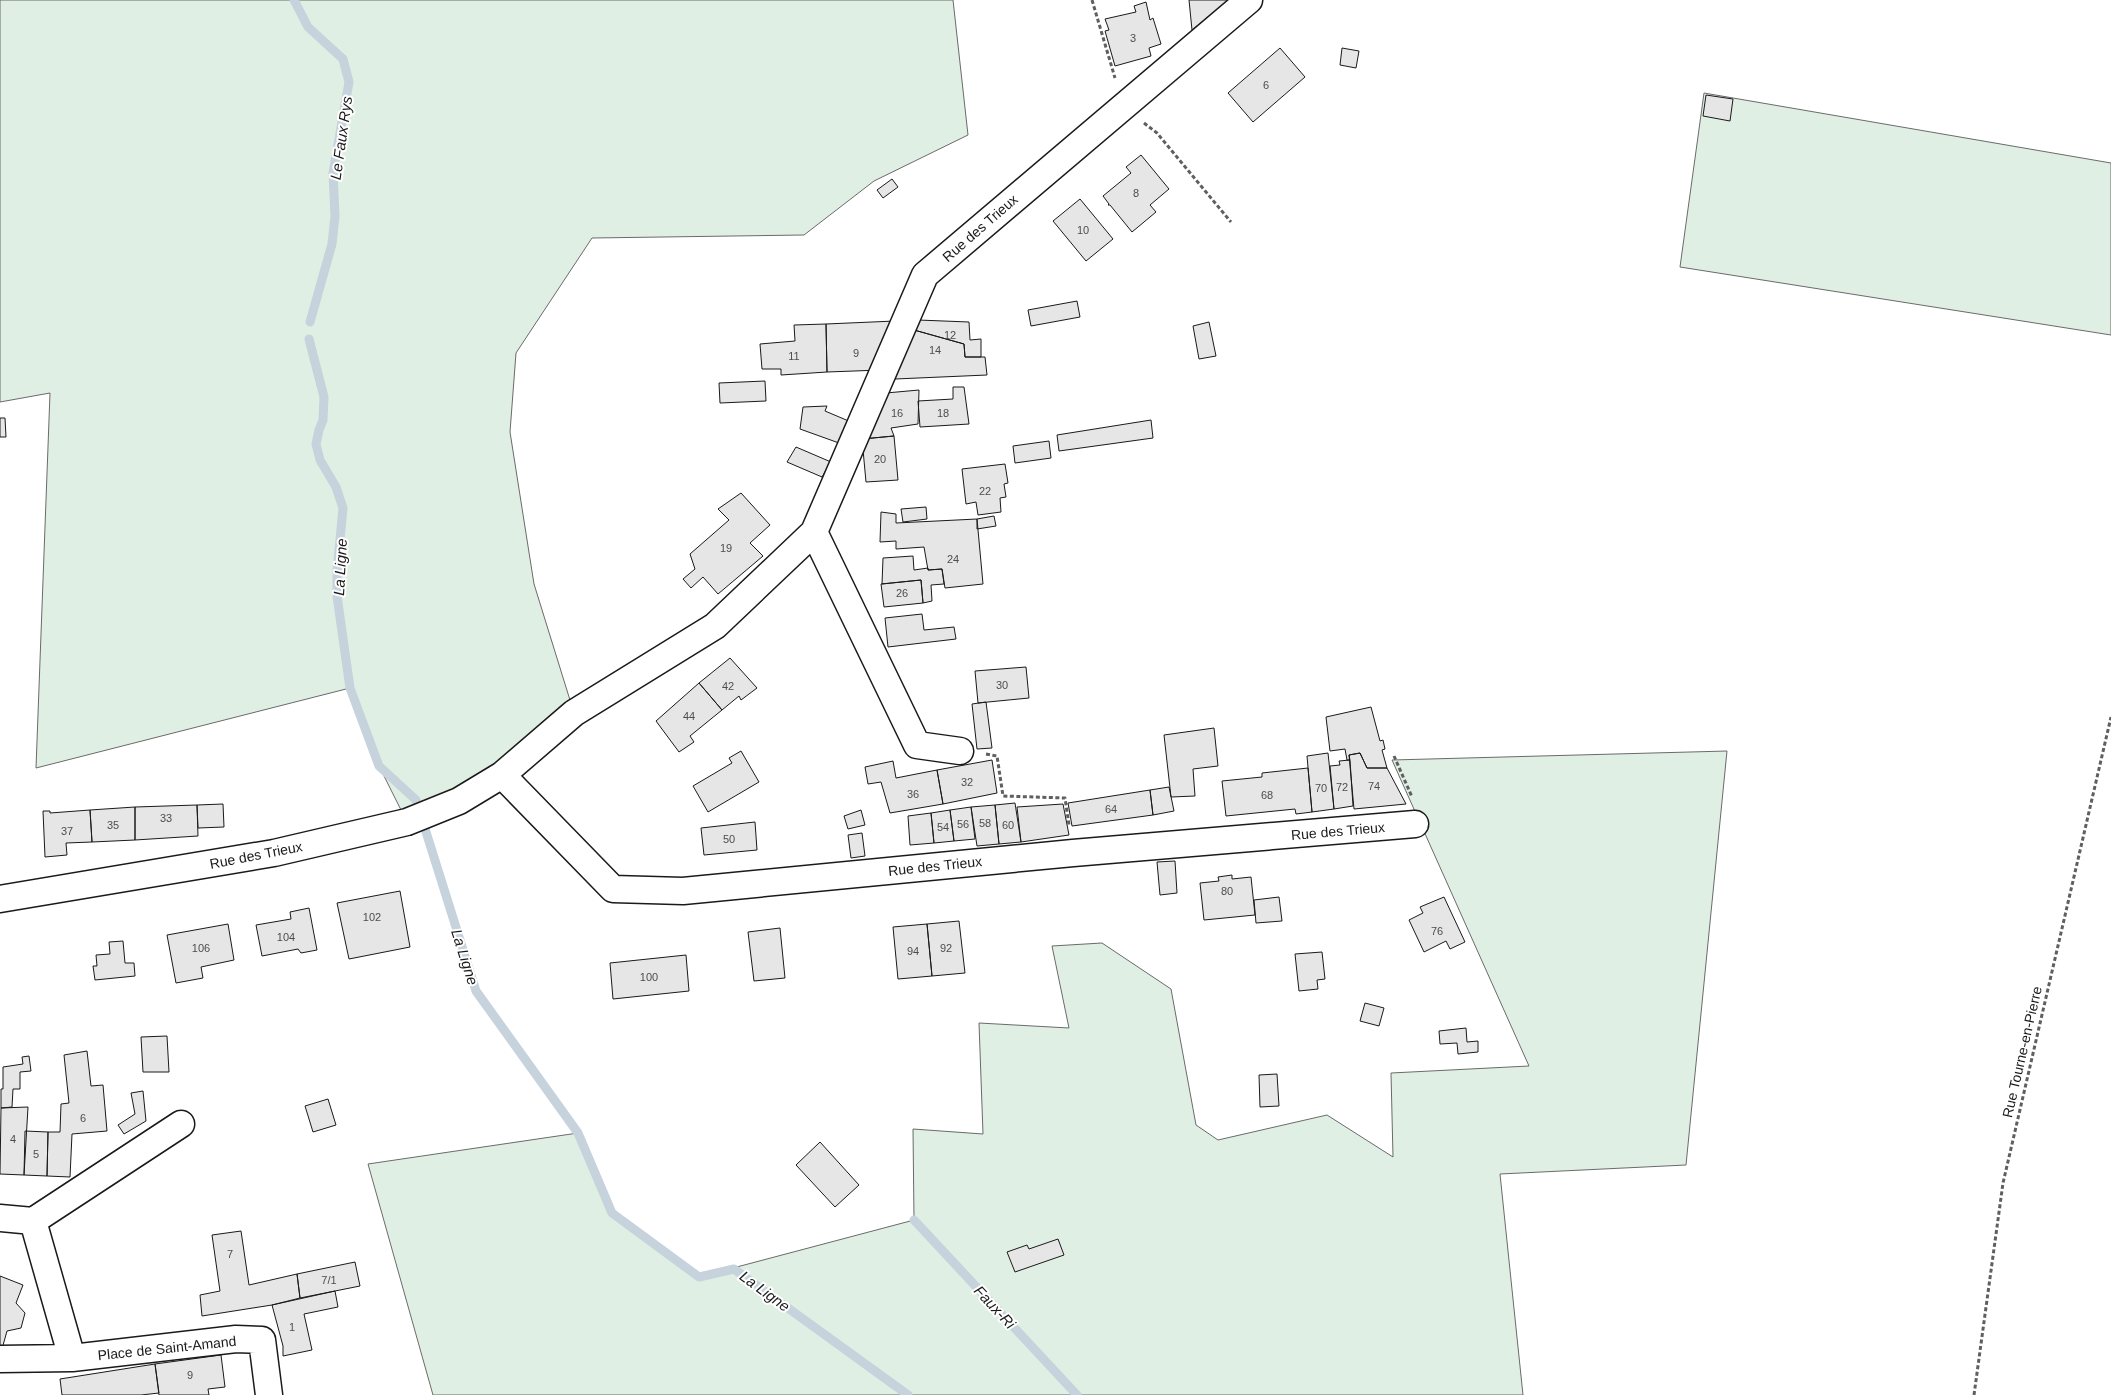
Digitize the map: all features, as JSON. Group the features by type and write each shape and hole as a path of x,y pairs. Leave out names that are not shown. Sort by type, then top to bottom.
{"street":[{"name":"Rue des Trieux","path":"0,899 274,853 407,822 459,801 502,775 574,713 715,626 814,532 925,275 1250,0"},
{"path":"814,532 917,745 960,751"},
{"name":"Rue des Trieux","path":"502,775 613,889 683,891 1074,853 1415,824"},
{"path":"0,1218 33,1221 181,1124"},
{"path":"33,1221 72,1358"},
{"name":"Place de Saint-Amand","path":"0,1359 72,1358 236,1339 262,1340 269,1395"}],"path":[{"name":"Rue Tourne-en-Pierre","path":"1974,1395 2003,1184 2111,717"},
{"path":"960,751 998,756 1003,796 1065,798 1074,853"},
{"path":"1394,756 1417,808 1415,824"}],"green space":[{"path":"0,0 953,0 968,135 874,181 804,235 592,238 516,353 510,432 534,584 574,713 407,822 379,766 350,688 36,768 50,393 0,402"},
{"path":"1704,93 2111,163 2111,335 1680,267"},
{"path":"1727,751 1686,1165 1500,1174 1523,1395 433,1395 368,1164 578,1133 612,1213 699,1277 914,1220 913,1129 983,1134 979,1023 1069,1028 1052,946 1102,943 1171,989 1196,1125 1218,1140 1327,1115 1393,1157 1391,1073 1529,1066 1392,760"}],"building":[{"path":"1189,0 1229,0 1192,30"},
{"path":"1146,2 1150,20 1153,18 1161,44 1149,48 1151,56 1115,66 1105,31 1109,30 1105,19 1136,12 1134,6"},
{"path":"1280,48 1305,77 1253,122 1228,93"},
{"path":"1342,48 1359,51 1356,68 1340,65"},
{"path":"1706,95 1733,99 1730,121 1703,116"},
{"path":"1141,155 1169,189 1150,205 1156,212 1132,232 1108,205 1103,196 1131,173 1126,167"},
{"path":"892,179 898,187 883,198 877,190"},
{"path":"1080,199 1113,239 1086,261 1053,221"},
{"path":"1077,301 1080,317 1031,326 1028,310"},
{"path":"918,320 969,322 970,340 981,339 981,357 965,357 964,344 914,330"},
{"path":"895,321 881,370 827,372 826,324"},
{"path":"1209,322 1216,356 1199,359 1193,326"},
{"path":"826,324 827,372 781,375 781,369 762,369 760,344 795,341 794,325"},
{"path":"914,330 964,344 965,357 985,357 987,375 895,379"},
{"path":"765,381 766,401 720,403 719,383"},
{"path":"953,387 964,387 969,424 920,427 918,401 953,399"},
{"path":"919,390 918,424 891,428 894,436 862,439 886,393"},
{"path":"827,406 825,411 851,422 839,443 800,429 803,407"},
{"path":"0,418 5,418 6,437 0,437"},
{"path":"1151,420 1153,438 1059,451 1057,435"},
{"path":"894,436 898,480 866,482 862,439"},
{"path":"1049,441 1051,458 1015,463 1013,446"},
{"path":"796,447 831,462 822,477 787,462"},
{"path":"1005,464 1008,483 1004,484 1006,497 1000,498 1001,512 978,515 976,502 966,504 962,469"},
{"path":"741,493 770,525 750,543 763,556 718,594 703,577 691,588 683,579 695,569 690,554 729,520 718,509"},
{"path":"926,507 927,519 903,522 901,509"},
{"path":"881,512 896,514 896,523 977,519 983,584 945,588 942,569 928,570 924,547 896,549 896,541 880,542"},
{"path":"994,516 996,526 977,529 977,519"},
{"path":"913,556 914,570 942,569 944,584 931,585 932,601 923,603 921,580 882,584 883,558"},
{"path":"921,580 923,603 884,607 881,584"},
{"path":"922,614 924,630 954,627 956,639 888,647 885,618"},
{"path":"730,658 757,688 741,700 739,696 722,710 699,683"},
{"path":"1026,667 1029,698 978,703 975,671"},
{"path":"699,683 722,710 690,736 694,742 679,752 656,721"},
{"path":"986,702 992,748 977,749 972,704"},
{"path":"1371,707 1380,741 1383,740 1385,749 1382,750 1387,768 1367,768 1360,753 1349,755 1350,760 1347,760 1345,749 1330,751 1326,717"},
{"path":"1214,728 1218,766 1193,769 1195,796 1171,797 1164,735"},
{"path":"741,751 759,782 708,812 693,786 732,763 729,758"},
{"path":"1328,753 1334,809 1312,812 1307,756"},
{"path":"1360,753 1367,768 1387,768 1406,804 1354,809 1349,755"},
{"path":"992,760 997,793 943,804 937,770"},
{"path":"1350,760 1353,806 1334,809 1330,766 1340,765 1339,761"},
{"path":"893,761 896,778 937,770 943,804 890,813 881,782 868,784 865,767"},
{"path":"1308,768 1312,812 1296,814 1295,809 1226,816 1222,781 1262,777 1262,773"},
{"path":"1169,787 1174,811 1153,815 1150,790"},
{"path":"1150,790 1153,815 1072,826 1068,803"},
{"path":"1015,803 1021,842 999,844 995,805"},
{"path":"223,804 224,827 198,828 197,805"},
{"path":"1063,804 1069,835 1021,842 1017,807"},
{"path":"197,805 198,836 135,840 135,807"},
{"path":"995,805 999,844 977,846 971,807"},
{"path":"135,807 135,840 92,842 90,810"},
{"path":"971,807 975,839 954,841 950,810"},
{"path":"90,810 92,842 66,843 67,855 45,857 43,811 50,811 50,813"},
{"path":"861,810 865,825 848,829 844,816"},
{"path":"950,810 954,841 934,843 931,813"},
{"path":"931,813 934,843 910,845 908,816"},
{"path":"755,822 757,850 704,855 701,828"},
{"path":"862,833 865,856 851,858 848,835"},
{"path":"1175,861 1177,893 1160,895 1157,862"},
{"path":"1232,875 1232,879 1251,877 1255,915 1204,920 1200,883 1219,881 1218,877"},
{"path":"400,891 410,947 349,959 337,903"},
{"path":"1279,897 1282,921 1256,923 1254,900"},
{"path":"1444,897 1465,942 1450,949 1446,941 1424,952 1409,920 1423,913 1420,907"},
{"path":"309,908 317,950 301,953 298,949 262,956 256,925 291,919 290,912"},
{"path":"959,921 965,973 932,976 927,924"},
{"path":"228,924 234,960 201,967 203,978 176,983 167,935"},
{"path":"927,924 932,976 898,979 893,927"},
{"path":"780,928 785,978 754,981 748,932"},
{"path":"123,941 125,963 134,963 135,976 95,980 93,966 97,966 96,955 110,954 109,942"},
{"path":"1322,952 1325,979 1317,980 1318,989 1299,991 1295,954"},
{"path":"686,955 689,991 613,999 610,963"},
{"path":"1365,1003 1384,1008 1379,1026 1360,1021"},
{"path":"1466,1028 1467,1042 1478,1041 1478,1052 1458,1054 1457,1043 1440,1044 1439,1031"},
{"path":"167,1036 169,1072 143,1072 141,1037"},
{"path":"87,1051 91,1086 103,1085 107,1131 72,1134 70,1177 47,1176 48,1132 60,1132 61,1104 69,1103 64,1055"},
{"path":"29,1056 31,1071 20,1072 20,1089 13,1089 12,1107 1,1108 3,1067 23,1064 22,1057"},
{"path":"1277,1074 1279,1106 1260,1107 1259,1075"},
{"path":"143,1091 146,1121 124,1134 118,1125 135,1114 131,1093"},
{"path":"328,1099 336,1125 313,1132 305,1106"},
{"path":"28,1107 24,1175 0,1174 1,1108"},
{"path":"25,1131 48,1132 47,1176 24,1175"},
{"path":"820,1142 859,1185 835,1207 796,1165"},
{"path":"241,1231 249,1285 297,1274 300,1298 272,1305 202,1316 200,1295 220,1291 212,1235"},
{"path":"1058,1239 1064,1255 1015,1272 1007,1252 1027,1245 1029,1249"},
{"path":"355,1262 360,1286 300,1298 297,1274"},
{"path":"0,1276 23,1285 16,1303 25,1313 21,1328 7,1331 2,1349 0,1348"},
{"path":"335,1291 338,1307 304,1314 312,1350 283,1356 283,1346 272,1305"},
{"path":"221,1355 225,1387 208,1389 209,1395 159,1395 155,1364"},
{"path":"155,1364 159,1393 141,1395 62,1395 60,1379"}],"waterway":[{"name":"Le Faux Rys","path":"294,0 308,27 343,59 349,82 333,173 335,216 332,244 310,322"},
{"name":"La Ligne","path":"309,339 324,397 323,420 316,444 320,460 336,487 343,508 337,571 337,596 350,688 379,766 416,800 476,991 578,1133 612,1213 699,1277 734,1269 908,1395"},
{"name":"Faux-Ri","path":"914,1220 1077,1395"}]}
